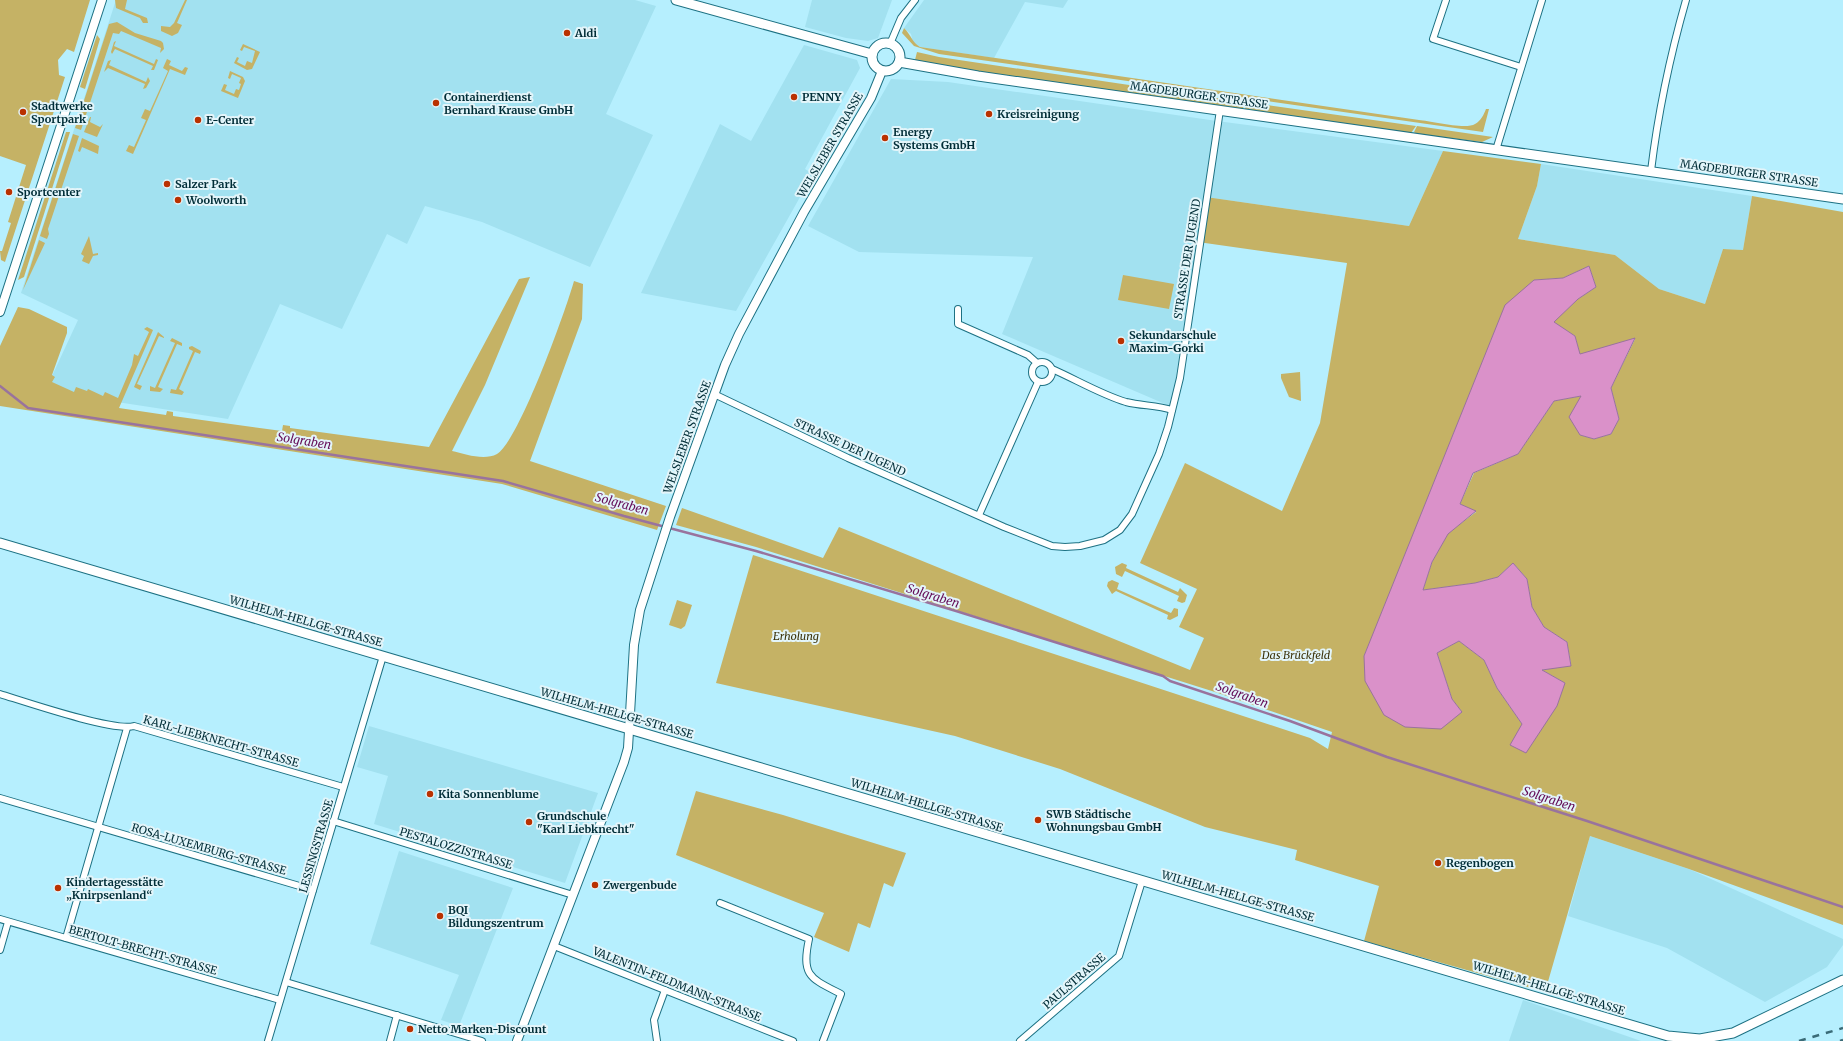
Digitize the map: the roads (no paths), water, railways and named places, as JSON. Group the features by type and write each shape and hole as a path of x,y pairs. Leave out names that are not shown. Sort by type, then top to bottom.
{"main road":[{"path":"676,0 872,54"},
{"path":"880,44 890,44 898,50 900,56 899,62 893,70 882,71 873,63 872,54 874,49 880,44"},
{"name":"MAGDEBURGER STRASSE","path":"899,62 954,73 1843,199"},
{"name":"WILHELM-HELLGE-STRASSE","path":"0,543 1648,1030 1685,1039 1700,1040 1733,1033 1843,980"}],"street":[{"path":"0,312 102,0"},
{"path":"890,44 901,18 915,0"},
{"path":"1446,0 1433,39 1521,67"},
{"path":"1496,150 1542,0"},
{"path":"1651,171 1658,118 1678,28 1686,0"},
{"name":"WELSLEBER STRASSE","path":"517,1041 624,762 628,748 630,729 634,645 639,617 667,528 714,394 739,334 825,175 871,98 882,71"},
{"name":"STRASSE DER JUGEND","path":"714,394 848,458 1052,546 1072,547 1104,540 1120,530 1132,514 1159,454 1172,410 1180,378 1220,110"},
{"path":"958,309 958,324 1028,355 1037,363"},
{"path":"1052,369 1049,380 1045,382 1038,382 1032,377 1032,367 1037,363 1044,362 1052,369 1124,401 1138,405 1159,406 1172,410"},
{"path":"979,515 1038,382"},
{"name":"LESSINGSTRASSE","path":"268,1041 383,656"},
{"name":"KARL-LIEBKNECHT-STRASSE","path":"0,694 108,725 128,728 134,726 343,787"},
{"path":"66,938 128,728"},
{"name":"ROSA-LUXEMBURG-STRASSE","path":"0,798 313,890"},
{"name":"PESTALOZZISTRASSE","path":"333,821 573,895"},
{"name":"PAULSTRASSE","path":"1020,1041 1119,956 1142,881"},
{"path":"720,903 809,939 805,957 807,972 817,982 841,994 823,1041"},
{"name":"BERTOLT-BRECHT-STRASSE","path":"0,919 280,1000"},
{"path":"0,950 8,922"},
{"name":"VALENTIN-FELDMANN-STRASSE","path":"554,946 793,1041"},
{"path":"286,982 482,1041"},
{"path":"657,1041 654,1020 665,990"},
{"path":"390,1041 397,1015"}],"waterway":[{"name":"Solgraben","path":"0,386 28,408 503,481 624,516 756,551 956,611 1163,676 1170,681 1290,721 1387,757 1587,821 1843,907"}],"railway":[{"path":"1799,1041 1843,1028"}],"place":[{"name":"Aldi","path":"567,33"},
{"name":"PENNY","path":"794,97"},
{"name":"Containerdienst Bernhard Krause GmbH","path":"436,103"},
{"name":"Stadtwerke Sportpark","path":"23,112"},
{"name":"Kreisreinigung","path":"989,114"},
{"name":"E-Center","path":"198,120"},
{"name":"Energy Systems GmbH","path":"885,138"},
{"name":"Salzer Park","path":"167,184"},
{"name":"Sportcenter","path":"9,192"},
{"name":"Woolworth","path":"178,200"},
{"name":"Sekundarschule Maxim-Gorki","path":"1121,341"},
{"name":"Kita Sonnenblume","path":"430,794"},
{"name":"SWB Städtische Wohnungsbau GmbH","path":"1038,820"},
{"name":"Grundschule \"Karl Liebknecht\"","path":"529,822"},
{"name":"Regenbogen","path":"1438,863"},
{"name":"Zwergenbude","path":"595,885"},
{"name":"Kindertagesstätte „Knirpsenland“","path":"58,888"},
{"name":"BQI Bildungszentrum","path":"440,916"},
{"name":"Netto Marken-Discount","path":"410,1029"}],"park label":[{"name":"Erholung","path":"796,636"},
{"name":"Das Brückfeld","path":"1296,655"}]}
